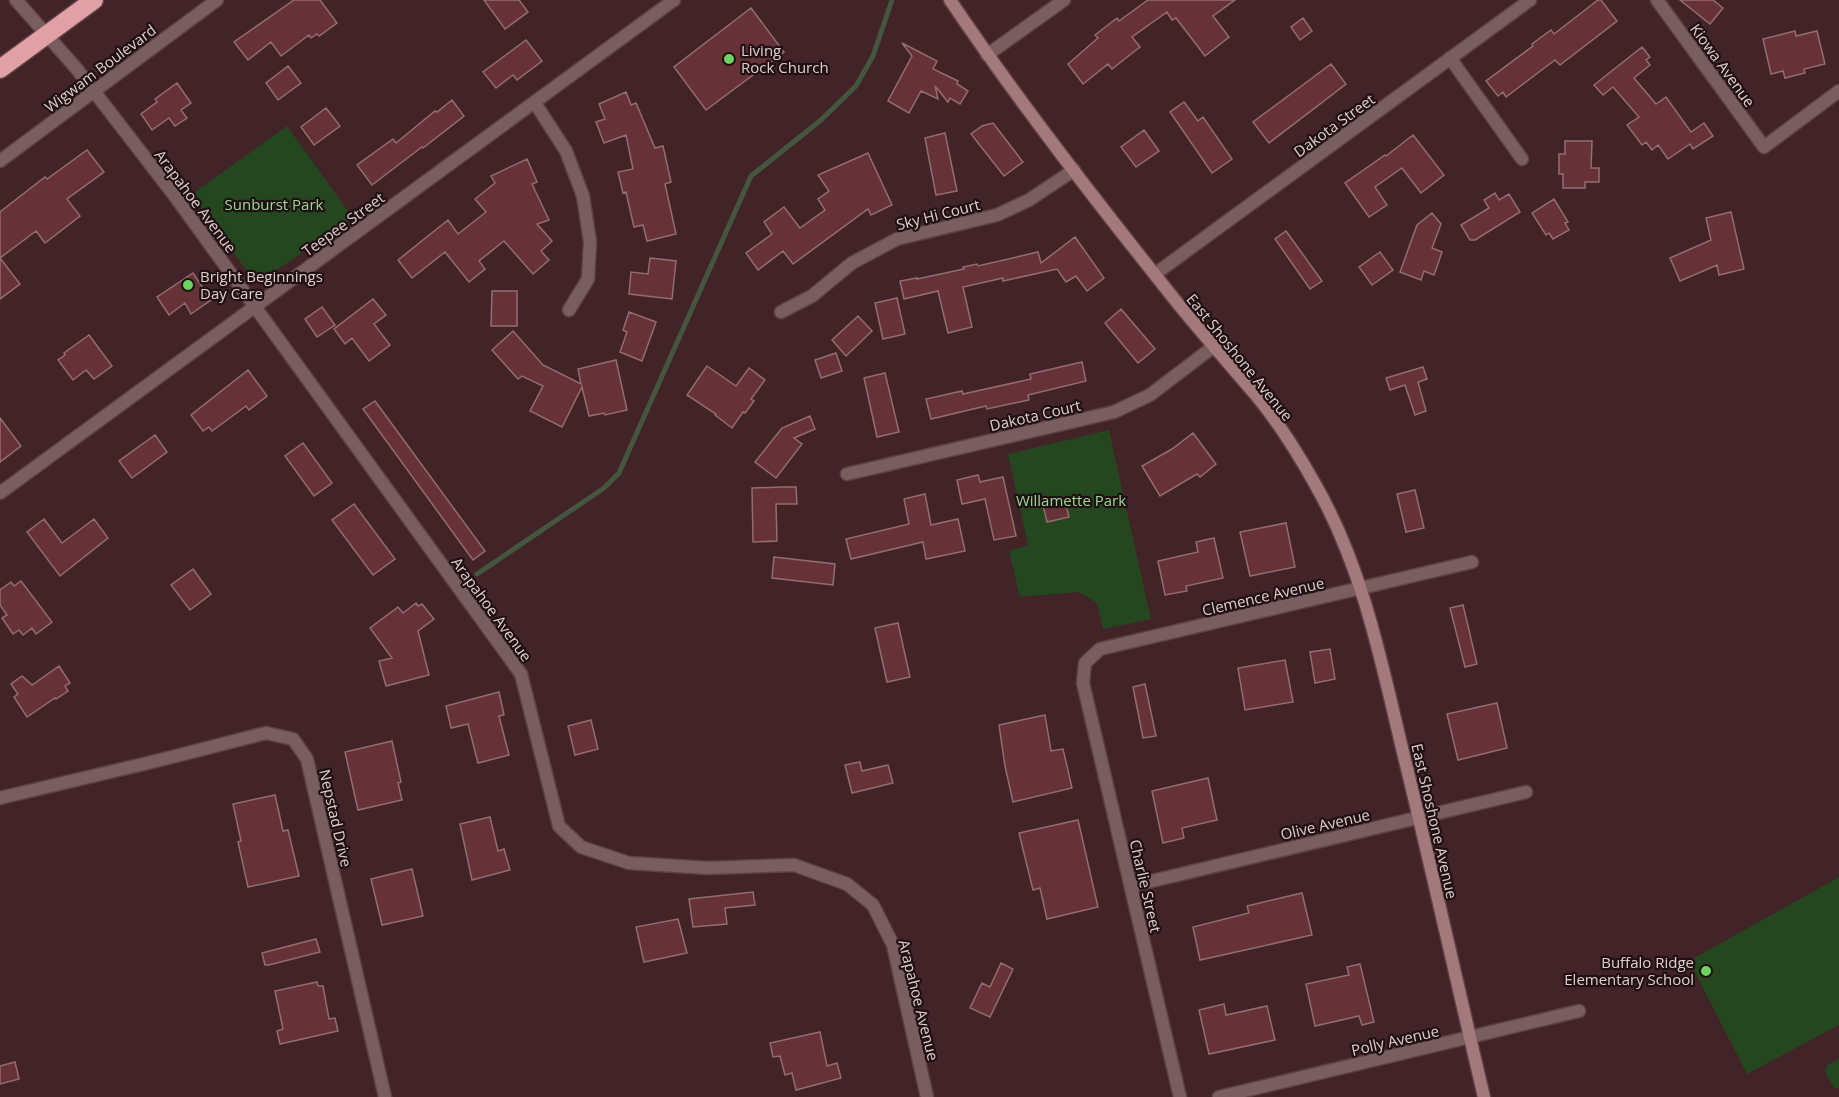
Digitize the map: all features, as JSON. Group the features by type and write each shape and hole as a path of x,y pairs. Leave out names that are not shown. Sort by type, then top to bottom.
{"highway":[{"path":"0,69 94,0"}],"street":[{"name":"Arapahoe Avenue","path":"16,0 94,91 255,305 521,674 559,826 581,847 629,863 708,868 794,865 847,884 873,905 893,945 927,1097"},
{"name":"Wigwam Boulevard","path":"0,161 217,0"},
{"name":"Teepee Street","path":"0,493 674,0"},
{"name":"East Shoshone Avenue","path":"950,0 987,55 1074,170 1155,274 1250,388 1291,444 1342,537 1375,634 1484,1097"},
{"path":"987,55 1064,0"},
{"name":"Dakota Street","path":"1155,274 1530,0"},
{"name":"Kiowa Avenue","path":"1657,0 1764,147 1839,91"},
{"path":"1450,58 1522,159"},
{"path":"535,103 566,151 583,196 590,242 588,279 569,310"},
{"name":"Sky Hi Court","path":"781,312 812,296 852,263 897,239 997,215 1029,200 1074,170"},
{"name":"Dakota Court","path":"847,474 1114,412 1150,395 1214,347"},
{"name":"Clemence Avenue","path":"1083,683 1085,663 1100,649 1472,562"},
{"name":"Charlie Street","path":"1083,683 1180,1097"},
{"name":"Nepstad Drive","path":"0,798 266,733 293,739 307,759 385,1097"},
{"name":"Olive Avenue","path":"1131,886 1526,792"},
{"name":"Polly Avenue","path":"1218,1097 1579,1011"}],"green space":[{"name":"Sunburst Park","path":"287,126 353,218 259,282 251,277 192,194"},
{"name":"Willamette Park","path":"1109,430 1151,619 1103,629 1097,603 1079,592 1020,597 1009,551 1028,545 1008,454"},
{"path":"1839,877 1839,1025 1747,1074 1689,961"},
{"path":"1839,1059 1839,1088 1834,1088 1825,1072 1827,1065"}],"building":[{"path":"294,0 320,0 337,23 319,36 317,34 311,38 309,35 281,56 271,42 248,60 234,42"},
{"path":"484,0 519,0 528,12 505,29"},
{"path":"1148,0 1235,0 1213,16 1229,37 1205,56 1176,18 1172,20 1167,12 1132,37 1140,47 1112,69 1108,64 1083,84 1068,64 1098,38 1095,35 1117,18 1119,21"},
{"path":"1601,0 1617,21 1560,65 1555,60 1506,97 1503,92 1498,96 1486,81 1551,30 1554,34"},
{"path":"1680,0 1713,0 1723,8 1710,24"},
{"name":"Living Rock Church","path":"751,8 784,52 706,110 674,67"},
{"path":"1303,18 1312,31 1300,40 1291,27"},
{"path":"1795,31 1796,36 1817,31 1825,64 1804,69 1805,73 1785,78 1783,71 1771,74 1763,39"},
{"path":"526,40 542,61 517,80 513,75 496,88 483,72"},
{"path":"902,43 937,61 933,69 958,81 957,84 968,91 960,104 950,98 948,102 935,86 938,99 921,91 909,113 888,101 912,56"},
{"path":"1642,47 1650,57 1646,60 1650,65 1634,78 1656,104 1666,97 1691,132 1704,123 1713,136 1693,149 1690,144 1668,159 1658,145 1652,150 1646,142 1642,145 1627,125 1639,117 1613,87 1603,95 1594,85"},
{"path":"1331,64 1346,84 1269,143 1253,122"},
{"path":"288,66 301,83 278,100 266,83"},
{"path":"177,83 191,103 181,110 187,118 175,126 169,118 152,130 141,114 157,102 155,99"},
{"path":"626,92 631,105 636,103 655,148 663,146 671,182 665,184 676,234 647,241 643,225 634,227 626,192 623,193 618,172 633,169 626,135 604,143 596,122 605,119 599,104"},
{"path":"452,100 464,116 372,185 357,165 393,139 396,143"},
{"path":"1184,102 1198,121 1203,117 1232,159 1212,173 1170,112"},
{"path":"326,108 340,126 314,145 301,127"},
{"path":"993,123 1023,162 1004,176 971,134 982,126"},
{"path":"1144,130 1159,151 1136,167 1121,147"},
{"path":"945,133 957,191 936,195 925,138"},
{"path":"1413,135 1444,175 1421,193 1402,168 1375,187 1387,205 1369,217 1345,183"},
{"path":"1565,141 1592,141 1591,168 1599,168 1599,182 1585,182 1585,188 1563,188 1563,174 1559,174 1559,154 1565,154"},
{"path":"87,150 104,172 67,199 80,216 45,243 36,231 0,258 0,212 45,177 47,179"},
{"path":"868,153 892,205 871,215 868,209 793,264 783,251 758,270 746,253 772,234 764,222 784,207 800,228 825,210 818,199 829,191 818,175"},
{"path":"527,159 537,182 532,184 549,220 537,224 552,241 541,251 549,260 533,274 504,241 479,261 485,269 469,282 445,252 412,278 398,260 448,220 458,234 486,212 475,199 495,183 491,176"},
{"path":"1495,193 1499,200 1509,194 1520,212 1475,240 1470,240 1461,225 1489,208 1484,200"},
{"path":"1554,199 1568,222 1565,223 1569,230 1553,239 1549,233 1546,235 1532,213"},
{"path":"1731,212 1744,269 1719,275 1717,265 1680,281 1670,258 1711,240 1706,218"},
{"path":"1432,213 1441,224 1432,248 1442,252 1434,275 1424,271 1421,280 1400,272 1417,225"},
{"path":"1286,231 1322,281 1310,289 1275,239"},
{"path":"1075,237 1104,278 1087,291 1076,276 1066,282 1057,269 963,287 972,327 948,333 938,291 904,299 900,281 1038,252 1041,263"},
{"path":"1380,252 1393,270 1372,285 1359,267"},
{"path":"0,258 20,284 0,299"},
{"path":"650,258 676,261 672,299 629,294 631,272 648,274"},
{"name":"Bright Beginnings Day Care","path":"193,273 211,300 191,314 185,303 169,315 157,297"},
{"path":"492,291 517,291 517,326 491,326"},
{"path":"897,298 905,334 883,339 875,303"},
{"path":"373,299 386,315 374,324 390,345 369,361 352,338 345,344 334,329"},
{"path":"322,307 335,325 317,337 305,319"},
{"path":"1121,309 1155,349 1138,363 1105,323"},
{"path":"629,312 656,322 642,361 620,352 627,332 623,330"},
{"path":"858,316 872,331 846,356 832,340"},
{"path":"513,331 543,365 581,384 578,369 616,360 627,410 589,416 582,387 562,427 530,411 543,386 522,376 518,379 492,350"},
{"path":"89,335 112,366 94,379 86,370 73,380 58,360"},
{"path":"836,353 842,371 821,378 815,360"},
{"path":"1082,362 1086,381 1028,395 1029,400 987,409 986,406 931,419 926,399 962,391 963,394 1031,379 1030,374"},
{"path":"707,366 736,386 749,368 765,380 751,399 754,401 732,428 716,414 687,395"},
{"path":"1423,367 1427,379 1418,382 1426,411 1415,415 1405,385 1390,390 1386,378"},
{"path":"248,370 267,396 249,410 246,406 212,431 209,427 203,431 191,415"},
{"path":"885,373 899,432 877,437 864,378"},
{"path":"375,401 485,551 473,560 363,409"},
{"path":"810,416 815,429 794,438 802,444 776,478 755,462 782,428"},
{"path":"0,418 21,446 0,462"},
{"path":"1193,433 1216,464 1200,477 1197,474 1160,496 1142,466 1172,449"},
{"path":"155,435 167,452 132,478 119,461"},
{"path":"303,443 332,483 314,496 285,456"},
{"path":"978,475 980,482 1003,477 1016,536 994,540 985,499 962,504 957,480"},
{"path":"796,487 797,504 776,504 777,541 753,542 752,488"},
{"path":"1415,490 1424,528 1406,532 1397,494"},
{"path":"925,494 931,525 958,519 965,551 926,559 923,542 851,559 846,539 909,524 904,499"},
{"path":"1065,500 1069,517 1047,522 1043,505"},
{"path":"354,504 395,559 373,575 332,520"},
{"path":"44,519 62,543 94,519 108,538 60,576 27,532"},
{"path":"1286,523 1295,567 1250,576 1240,532"},
{"path":"1214,538 1223,578 1186,586 1187,591 1165,595 1158,561 1198,552 1196,542"},
{"path":"774,557 835,564 833,585 772,578"},
{"path":"193,569 211,594 190,610 171,585"},
{"path":"21,581 52,622 36,634 32,628 23,635 19,630 13,634 2,618 7,615 0,605 0,590 11,582 14,586"},
{"path":"416,603 418,606 422,604 434,619 418,631 429,675 386,686 379,661 392,658 370,628 398,607 403,613"},
{"path":"1463,605 1477,664 1465,667 1450,608"},
{"path":"898,623 910,677 887,682 875,628"},
{"path":"1330,649 1335,679 1315,683 1310,652"},
{"path":"1285,660 1293,702 1245,710 1238,668"},
{"path":"59,666 70,683 65,686 68,691 27,717 14,697 18,694 11,684 22,676 32,685"},
{"path":"1145,684 1156,736 1143,738 1133,687"},
{"path":"499,692 504,715 499,716 509,755 478,763 468,724 451,728 446,706"},
{"path":"1497,703 1507,748 1458,760 1447,714"},
{"path":"1045,715 1051,751 1063,749 1072,788 1013,802 999,725"},
{"path":"591,720 598,749 575,755 568,726"},
{"path":"392,741 401,782 398,783 402,800 358,810 345,752"},
{"path":"860,762 862,771 888,765 893,783 852,793 845,765"},
{"path":"1208,778 1217,820 1182,828 1184,838 1163,843 1152,791"},
{"path":"275,795 283,831 288,830 299,876 248,887 238,842 241,841 233,804"},
{"path":"490,817 498,851 504,849 510,870 472,880 460,824"},
{"path":"1078,820 1098,907 1047,919 1040,888 1033,890 1019,833"},
{"path":"412,869 423,916 382,925 371,879"},
{"path":"753,892 755,905 725,908 727,924 693,927 689,899"},
{"path":"1302,893 1312,935 1200,960 1193,927 1249,913 1247,906"},
{"path":"678,919 687,953 644,962 636,927"},
{"path":"316,939 320,952 265,965 262,953"},
{"path":"1001,963 1013,969 990,1017 970,1008 982,983 990,987"},
{"path":"1360,964 1374,1022 1362,1025 1359,1016 1315,1026 1306,984 1349,975 1347,967"},
{"path":"317,982 318,986 323,986 329,1019 335,1018 338,1031 280,1044 277,1031 283,1029 275,991"},
{"path":"1224,1004 1226,1015 1267,1006 1275,1040 1209,1054 1199,1010"},
{"path":"820,1032 827,1066 837,1063 841,1078 796,1090 792,1073 785,1075 780,1056 773,1057 770,1043"},
{"path":"15,1062 19,1079 0,1084 0,1066"}],"waterway":[{"path":"477,574 604,488 619,473 751,176 821,120 856,86 873,56 892,0"}],"place":[{"name":"Living Rock Church","path":"729,59"},
{"name":"Bright Beginnings Day Care","path":"188,285"},
{"name":"Buffalo Ridge Elementary School","path":"1706,971"}]}
